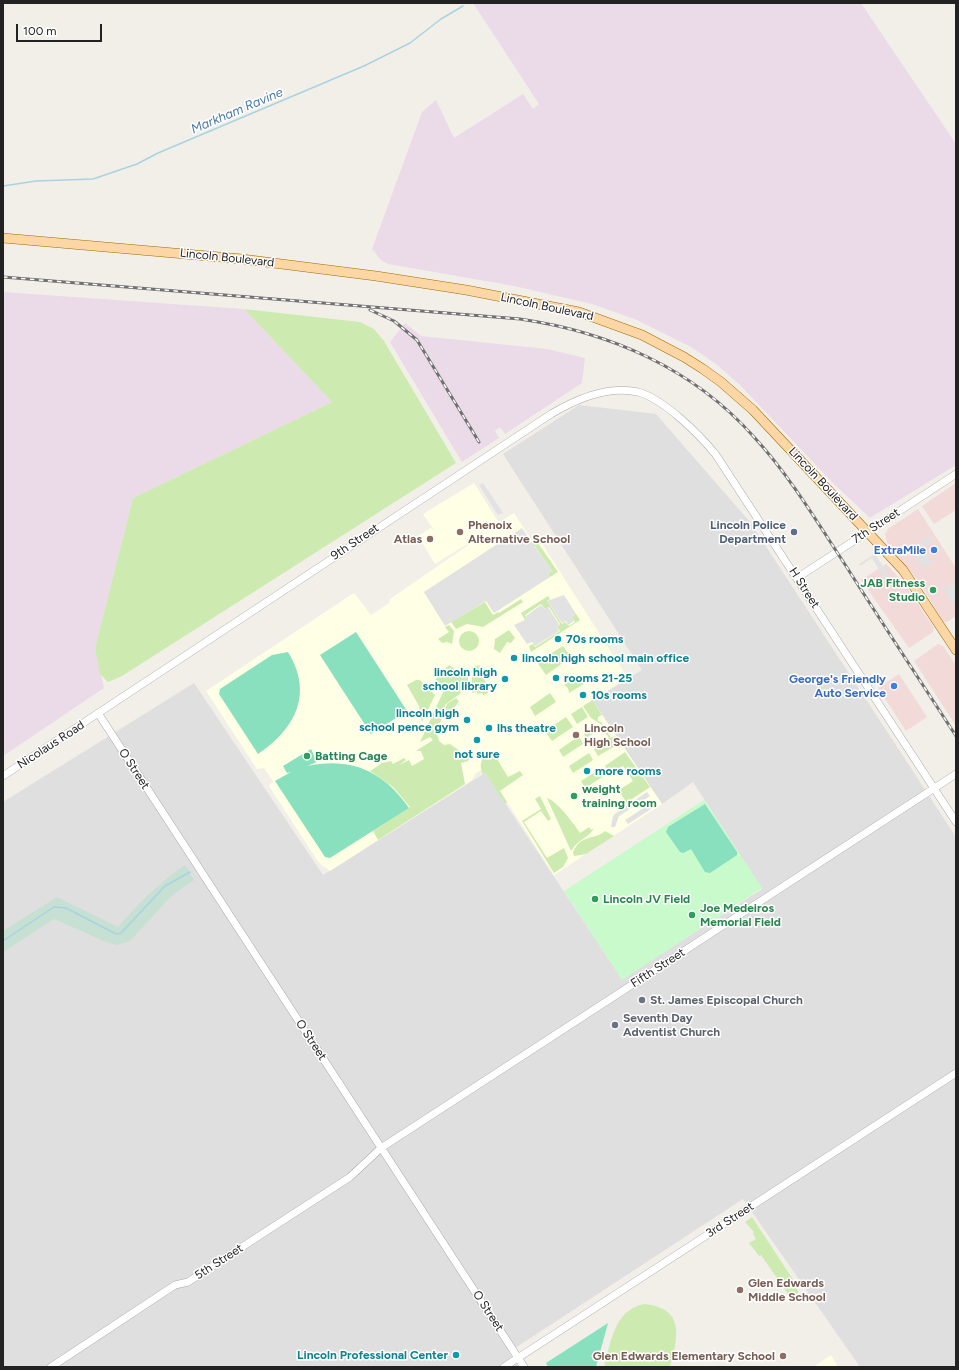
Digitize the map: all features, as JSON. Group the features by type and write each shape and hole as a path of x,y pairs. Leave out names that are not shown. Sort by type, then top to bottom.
{"main road":[{"name":"Lincoln Boulevard","path":"3,238 240,259 366,275 516,299 578,312 606,321 665,346 721,382 768,425 903,570 956,650"}],"street":[{"name":"H Street","path":"620,391 638,392 649,397 683,421 699,435 724,466 956,822"},
{"name":"9th Street","path":"98,713 570,402 588,396 620,391"},
{"name":"7th Street","path":"797,578 956,474"},
{"name":"Nicolaus Road","path":"3,776 98,713"},
{"name":"O Street","path":"98,713 524,1367"},
{"path":"933,788 956,774"},
{"name":"Fifth Street","path":"381,1148 933,788"},
{"name":"3rd Street","path":"504,1367 956,1073"},
{"name":"5th Street","path":"51,1367 176,1286 188,1282 350,1176 381,1148"}],"shaded area":[{"path":"473,3 861,3 956,144 956,465 870,518 832,482 740,385 716,364 691,347 637,320 592,304 514,286 388,264 381,260 372,249 422,112 436,100 454,138 523,94 533,109 539,104"},
{"path":"3,292 244,309 332,402 133,498 95,648 104,688 3,756"},
{"path":"405,323 421,336 547,349 585,358 582,383 505,434 500,427 495,431 499,438 462,462 390,342"},
{"path":"579,405 656,414 750,522 956,837 956,1367 860,1367 743,1199 509,1352 518,1367 3,1367 3,802 194,683 323,875 485,773 622,979 762,889 693,782 662,804 592,701 642,670 503,454"},
{"name":"Lincoln High School","path":"474,483 499,523 514,513 535,545 541,542 627,677 593,701 662,804 554,875 485,768 476,773 472,780 330,871 319,863 269,786 273,781 264,768 257,769 206,691 354,593 371,615 389,603 390,599 493,528 435,564 418,536 431,528 435,532 423,514"},
{"path":"483,483 503,513 498,515 479,485"},
{"path":"956,483 956,510 934,524 922,506"},
{"path":"918,509 956,568 956,616 947,622 944,622 941,618 920,583 888,545 886,539 885,534 888,529"},
{"path":"522,528 552,571 548,574 550,577 494,613 486,601 445,626 424,592"},
{"path":"931,536 933,540 922,547 932,563 923,568 912,552 921,546 919,543"},
{"path":"875,554 891,579 886,582 872,558 860,566 859,564"},
{"path":"886,564 904,583 934,628 932,633 909,648 861,580"},
{"path":"956,581 956,604 953,605 943,589"},
{"path":"564,595 576,614 572,617 574,621 568,625 566,621 562,623 547,601"},
{"path":"541,605 545,609 548,607 559,624 557,627 559,631 535,646 532,642 527,644 514,625 527,619 526,616"},
{"path":"938,644 943,646 956,665 956,726 914,661"},
{"path":"899,674 927,717 906,731 878,688"},
{"path":"647,792 650,796 619,816 615,827 611,827 613,816 616,813"},
{"path":"651,803 654,807 628,824 625,820"},
{"path":"185,865 194,880 170,897 130,941 117,945 106,942 54,919 3,952 3,931 57,897 118,927 150,894"},
{"path":"831,1355 838,1367 813,1367"}],"green space":[{"path":"244,309 360,322 374,329 384,341 456,463 122,676 108,682 100,674 95,648 133,498 332,402"},
{"path":"534,543 535,545 538,543 558,572 550,577 548,574 552,571 535,546 532,547 531,544"},
{"path":"548,596 550,599 547,601 562,624 565,622 569,626 575,622 572,617 576,614 580,620 531,652 529,646 533,644 535,647 560,631 557,627 560,624 549,607 545,609 541,604 525,615 527,619 525,620 521,613"},
{"path":"521,599 523,602 483,627 467,624 456,629 451,622 485,602 493,615 498,612 499,613"},
{"path":"449,625 454,631 452,644 447,642 442,643 438,639 449,632 445,627"},
{"path":"509,630 515,638 511,643 507,642 500,653 494,649 495,639"},
{"path":"465,631 473,631 479,637 479,645 473,651 465,651 459,645 459,637"},
{"path":"356,632 407,711 371,734 320,655"},
{"path":"563,646 571,657 546,675 537,662"},
{"path":"288,652 296,667 299,682 300,696 297,709 291,722 282,733 258,754 219,694 220,689 272,655"},
{"path":"449,665 458,671 468,672 468,685 460,691 461,693 445,705 441,721 434,731 437,734 439,741 444,745 450,744 470,758 468,761 461,763 465,784 378,840 373,831 410,807 393,787 370,771 382,763 391,761 393,764 404,758 406,760 399,765 409,760 412,766 424,759 421,751 416,751 433,740 430,737 420,742 445,688 435,680"},
{"path":"479,665 488,689 488,693 483,695 482,693 477,694 477,692 472,693 472,667"},
{"path":"578,675 584,684 569,693 568,688 564,685"},
{"path":"416,680 420,680 435,695 422,722 419,706 407,685"},
{"path":"605,692 593,701 602,715 598,717 598,721 601,722 611,738 615,736 617,739 614,741 617,745 598,756 594,749 609,738 602,728 586,738 584,734 602,725 591,718 583,706"},
{"path":"550,693 556,702 535,716 530,707"},
{"path":"456,698 459,701 447,718 445,716 443,718 447,704"},
{"path":"582,707 588,717 577,724 571,714"},
{"path":"566,717 573,727 552,741 545,731"},
{"path":"579,736 583,744 563,757 559,750"},
{"path":"311,749 317,762 307,766 338,764 365,770 377,776 388,785 399,795 409,808 330,858 325,857 275,781 291,772 287,773 283,766"},
{"path":"492,752 498,756 497,759 508,777 520,771 523,775 500,791 507,802 505,804 485,773 483,774 481,767 483,757"},
{"path":"625,752 650,787 626,803 619,790 633,781 623,766 609,773 605,766"},
{"path":"589,753 593,760 573,773 569,766"},
{"path":"600,769 604,776 585,788 581,781"},
{"path":"540,796 551,819 548,821 541,811 524,822 547,858 564,848 568,858 563,867 554,873 522,821 541,809 535,799"},
{"path":"547,798 560,808 580,833 589,827 591,830 594,828 571,851"},
{"path":"704,800 762,888 622,980 564,891"},
{"path":"705,804 737,852 737,855 710,873 705,872 691,849 683,853 680,852 666,832 668,827"},
{"path":"605,831 614,836 586,854 574,856 573,852 580,842 597,836"},
{"path":"752,1217 796,1284 798,1296 792,1300 761,1255 759,1256 749,1243 756,1239 753,1234 754,1232 745,1222"},
{"path":"644,1304 658,1307 667,1311 673,1318 676,1326 676,1335 670,1367 604,1367 615,1328 620,1320 634,1307"},
{"path":"608,1323 596,1367 548,1367 546,1363"}],"waterway":[{"name":"Markham Ravine","path":"3,186 36,181 93,179 137,164 158,153 364,66 410,43 441,19 463,6"},
{"path":"3,941 54,907 66,908 116,934 121,933 165,886 190,872"}],"railway":[{"path":"3,277 520,319 586,333 648,357 677,373 704,391 730,413 767,452 814,516 956,736"},
{"path":"370,310 394,321 417,340 479,442"}],"place":[{"name":"Phenoix Alternative School","path":"460,532"},
{"name":"Lincoln Police Department","path":"794,532"},
{"name":"Atlas","path":"430,539"},
{"name":"ExtraMile","path":"934,550"},
{"name":"JAB Fitness Studio","path":"933,590"},
{"name":"70s rooms","path":"558,639"},
{"name":"lincoln high school main office","path":"514,658"},
{"name":"rooms 21-25","path":"556,678"},
{"name":"lincoln high school library","path":"505,679"},
{"name":"George's Friendly Auto Service","path":"894,686"},
{"name":"10s rooms","path":"583,695"},
{"name":"lincoln high school pence gym","path":"467,720"},
{"name":"lhs theatre","path":"489,728"},
{"name":"Lincoln High School","path":"576,735"},
{"name":"not sure","path":"477,740"},
{"name":"Batting Cage","path":"307,756"},
{"name":"more rooms","path":"587,771"},
{"name":"weight training room","path":"574,796"},
{"name":"Lincoln JV Field","path":"595,899"},
{"name":"Joe Medeiros Memorial Field","path":"692,915"},
{"name":"St. James Episcopal Church","path":"642,1000"},
{"name":"Seventh Day Adventist Church","path":"615,1025"},
{"name":"Glen Edwards Middle School","path":"740,1290"},
{"name":"Lincoln Professional Center","path":"456,1355"},
{"name":"Glen Edwards Elementary School","path":"783,1356"}]}
